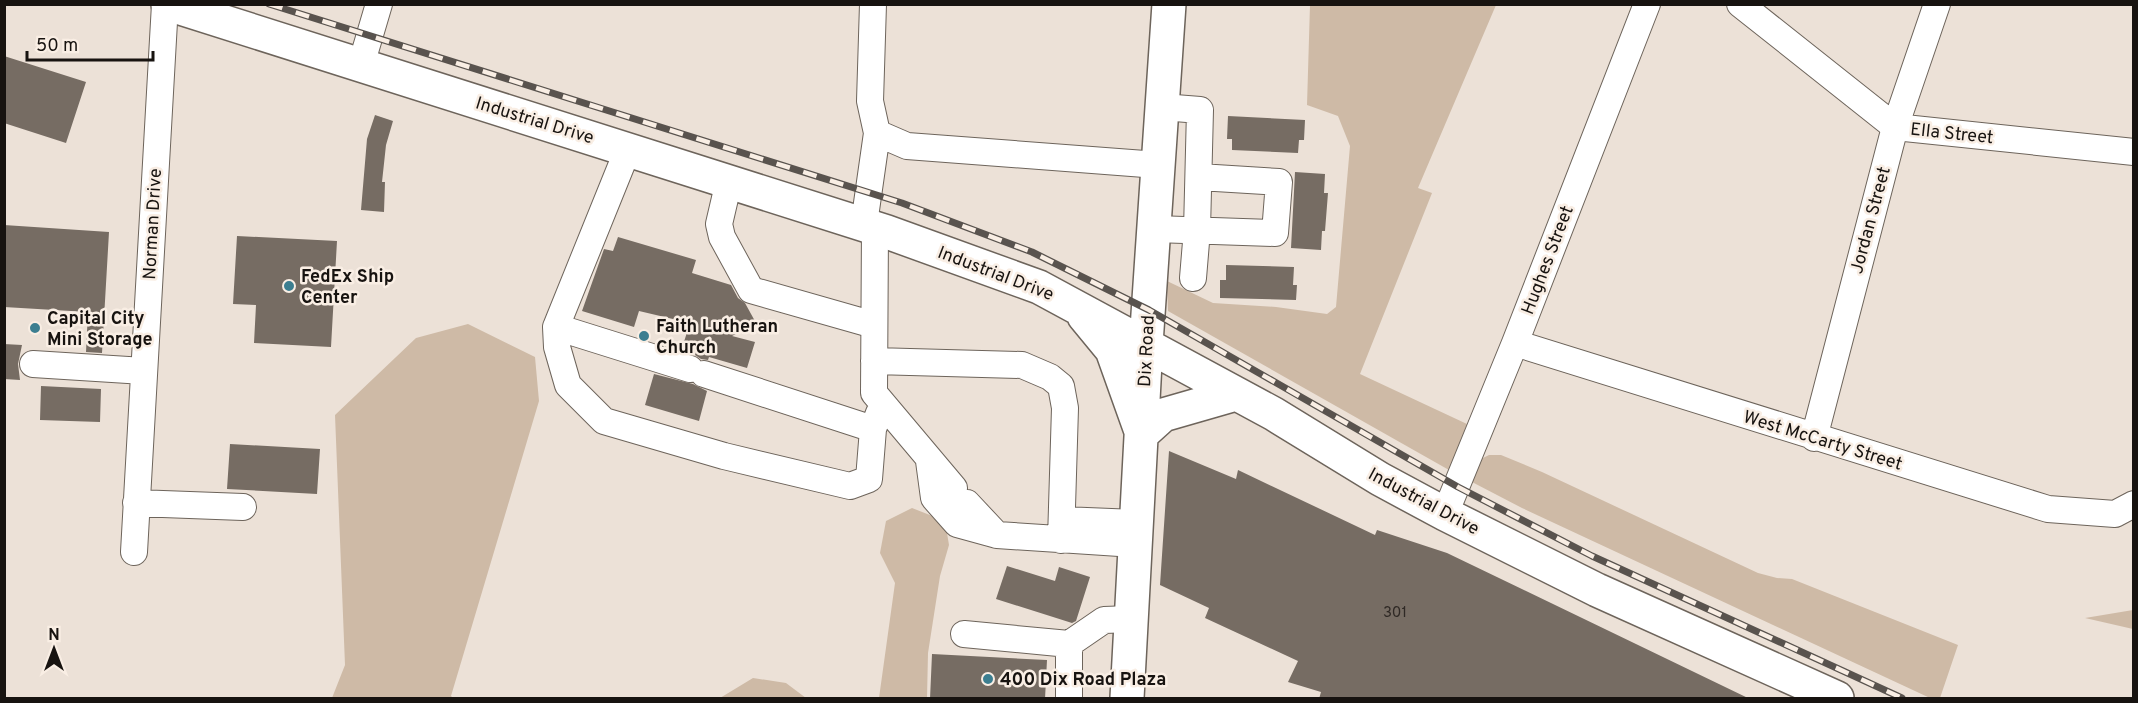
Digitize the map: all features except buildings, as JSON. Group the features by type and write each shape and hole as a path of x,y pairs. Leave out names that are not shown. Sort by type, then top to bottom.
{"main road":[{"name":"Industrial Drive","path":"166,4 869,226 1039,286 1236,394 1445,514 1597,590 1837,699"},
{"name":"Dix Road","path":"1127,699 1146,344 1169,4"},
{"path":"1077,307 1112,350 1142,434 1163,415 1236,394"}],"street":[{"name":"Norman Drive","path":"134,552 166,4"},
{"path":"361,65 379,4"},
{"path":"873,4 870,101 877,133 869,226 874,325 874,393 929,461 997,536"},
{"name":"Hughes Street","path":"1445,514 1515,343 1647,4"},
{"name":"Ella Street","path":"1740,4 1894,127 2133,152"},
{"name":"Jordan Street","path":"1814,438 1894,127 1937,4"},
{"path":"1162,107 1200,110 1197,230 1193,278"},
{"path":"877,133 907,146 1158,165"},
{"path":"628,149 556,327 557,346 568,385 604,421 724,456 850,486 869,479 873,429 883,405"},
{"path":"1155,229 1275,233 1280,183 1199,177"},
{"path":"729,181 719,224 722,237 751,290 874,325"},
{"path":"556,327 873,429"},
{"name":"West McCarty Street","path":"1515,343 2048,509 2115,514 2133,504"},
{"path":"874,361 1022,365 1050,377 1061,386 1065,408 1062,530"},
{"path":"33,364 144,371"},
{"path":"929,461 934,498 957,524 997,536 1062,530 1136,534"},
{"path":"136,503 243,507"},
{"path":"964,634 1069,644 1104,620 1131,619"},
{"path":"1069,644 1069,699"}],"shaded area":[{"path":"1310,5 1496,5 1418,188 1432,193 1360,374 1467,424 1449,470 1168,311 1167,281 1213,303 1276,307 1327,314 1336,307 1350,146 1338,116 1307,105"},
{"path":"468,324 535,357 539,401 451,696 453,698 332,698 345,665 335,415 416,338"},
{"path":"1489,455 1501,455 1542,472 1758,573 1792,579 1958,645 1940,698 1930,698 1522,508 1472,482 1481,459"},
{"path":"912,508 945,521 949,545 940,576 928,653 927,698 879,698 895,583 880,553 886,521"},
{"path":"2133,610 2133,629 2085,618"},
{"path":"753,678 786,683 806,698 720,698"}],"railway":[{"path":"269,4 902,203 1032,252 1149,310 1458,487 1592,556 1902,698"}],"place":[{"name":"FedEx Ship Center","path":"289,286"},
{"name":"Capital City Mini Storage","path":"35,328"},
{"name":"Faith Lutheran Church","path":"644,336"},
{"name":"400 Dix Road Plaza","path":"988,679"}]}
